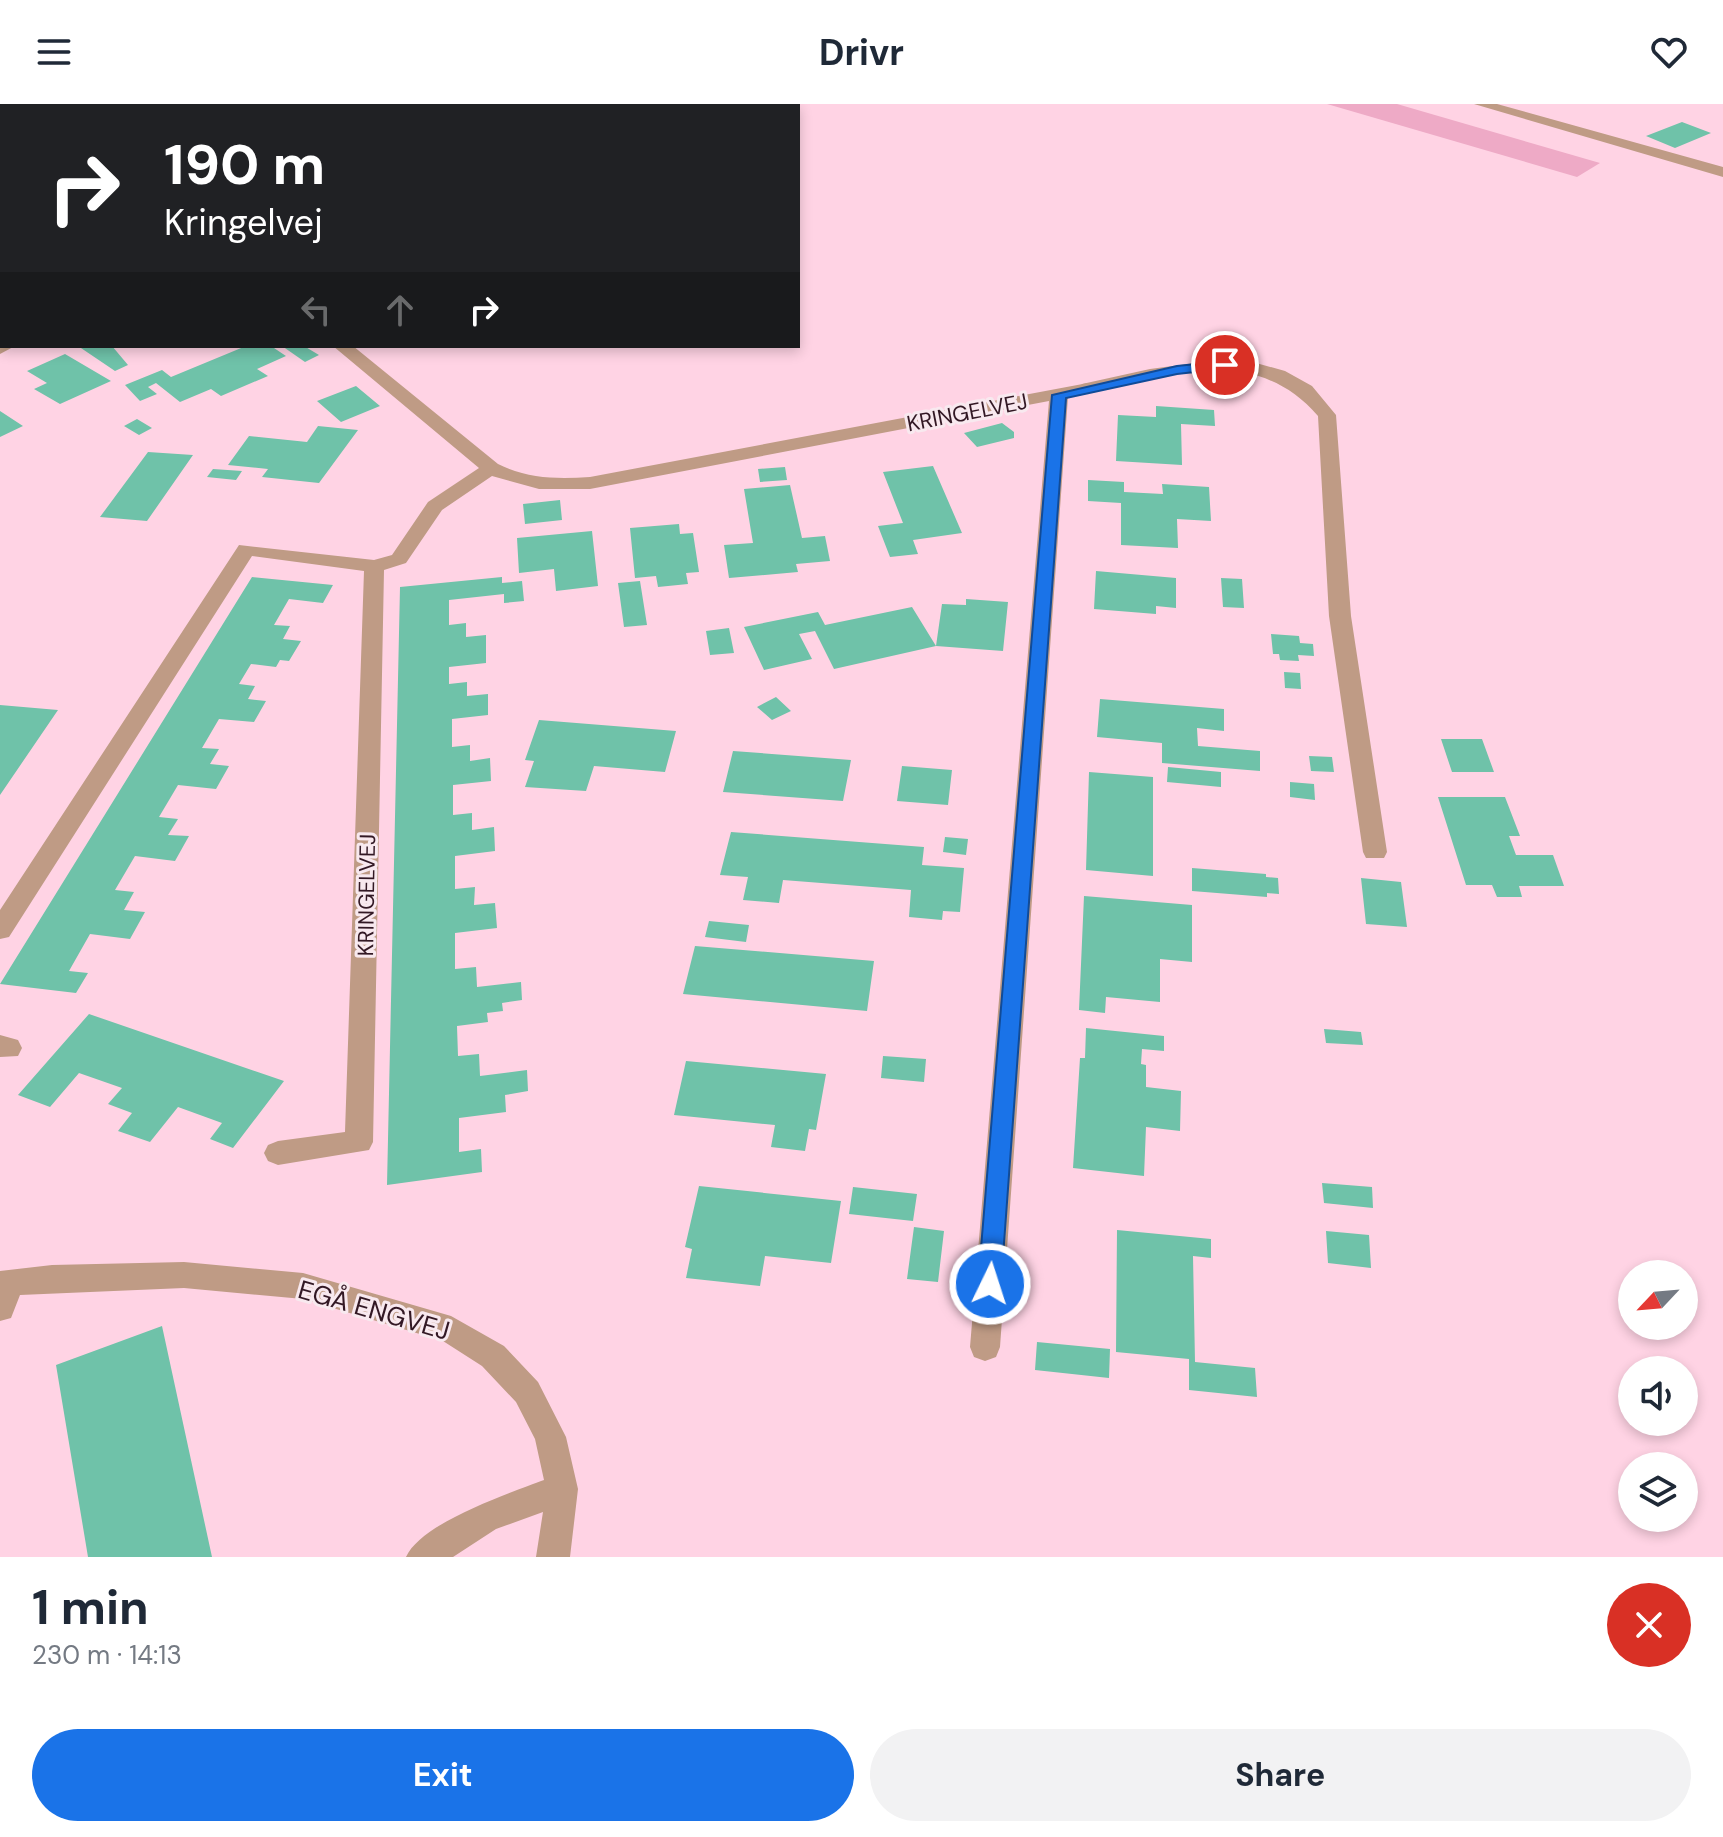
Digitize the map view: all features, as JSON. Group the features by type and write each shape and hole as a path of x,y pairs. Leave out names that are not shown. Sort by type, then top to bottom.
{"street":[{"path":"1481,104 1723,172"},
{"name":"KRINGELVEJ","path":"344,348 491,468 508,477 534,484 590,483 1194,367 1241,366 1270,371 1297,383 1327,415 1340,616 1375,852"},
{"path":"985,1347 1059,395"},
{"path":"0,930 246,549 374,566 399,559 435,506 491,468"},
{"name":"KRINGELVEJ","path":"278,1153 359,1142 374,566"},
{"name":"EGÅ ENGVEJ","path":"3,1292 52,1278 184,1275 303,1286 451,1330 493,1356 527,1392 550,1437 562,1489 553,1557"},
{"path":"423,1557 486,1517 562,1489"}],"shaded area":[{"path":"1327,104 1397,104 1600,163 1577,177"}],"building":[{"path":"1682,122 1711,133 1675,148 1646,136"},
{"path":"81,348 114,348 128,365 115,371"},
{"path":"241,348 274,348 286,356 257,369 268,376 221,396 211,389 180,402 156,383 148,387 157,394 140,401 125,385 162,370 171,377"},
{"path":"285,348 307,348 319,355 305,362"},
{"path":"65,354 111,381 60,404 34,389 47,383 27,371"},
{"path":"356,386 380,406 341,422 317,401"},
{"path":"1156,406 1214,410 1215,426 1181,424 1182,465 1116,461 1118,415 1156,417"},
{"path":"0,411 23,426 0,437"},
{"path":"137,419 152,428 139,435 124,426"},
{"path":"1002,423 1014,432 1014,438 977,447 964,433"},
{"path":"318,426 358,430 319,483 262,477 268,469 228,465 249,436 307,442"},
{"path":"148,452 193,455 147,521 100,517"},
{"path":"933,466 962,533 913,540 918,554 890,557 878,526 903,523 883,472"},
{"path":"785,467 787,480 760,482 758,469"},
{"path":"213,469 242,471 236,480 207,477"},
{"path":"1088,480 1124,482 1124,492 1163,494 1162,484 1209,487 1211,521 1177,519 1178,548 1121,545 1121,503 1088,501"},
{"path":"790,485 802,538 825,536 830,561 796,564 798,572 729,578 724,545 753,543 744,489"},
{"path":"560,500 562,520 525,524 523,504"},
{"path":"679,524 680,534 693,533 699,572 686,573 688,584 658,587 656,576 635,578 630,528"},
{"path":"592,531 598,586 556,591 554,569 519,573 517,538"},
{"path":"1096,571 1176,578 1176,608 1156,606 1156,614 1094,609"},
{"path":"252,577 333,585 323,603 289,599 274,625 290,626 283,639 301,641 289,661 280,660 276,667 251,664 239,684 255,686 248,699 266,701 254,722 219,719 202,748 219,749 210,764 229,766 216,789 178,785 159,817 178,819 168,835 189,836 175,861 135,856 115,890 134,892 124,910 145,912 130,939 90,934 69,971 88,973 76,993 0,984"},
{"path":"502,577 502,583 522,581 524,601 504,603 504,594 449,600 449,625 466,623 466,637 486,635 486,663 449,667 449,684 467,682 467,696 488,694 488,715 452,719 452,747 470,745 470,761 490,758 491,781 453,785 453,815 472,813 472,830 494,827 495,851 455,856 455,889 475,887 474,905 495,903 497,928 455,933 455,969 476,967 477,987 521,982 522,1000 502,1003 503,1011 487,1013 488,1022 457,1026 458,1056 479,1054 480,1076 527,1070 528,1091 505,1095 506,1112 459,1118 459,1152 481,1149 482,1172 387,1185 400,587"},
{"path":"1221,578 1242,579 1244,608 1223,607"},
{"path":"640,581 647,625 624,627 618,583"},
{"path":"966,599 1008,602 1003,651 936,646 942,604 966,605"},
{"path":"912,607 936,646 834,669 815,631 799,634 812,659 764,670 744,627 818,612 825,625"},
{"path":"729,628 734,653 710,655 706,631"},
{"path":"1271,634 1299,636 1300,643 1313,644 1314,656 1298,655 1299,661 1280,660 1279,654 1273,654"},
{"path":"1284,672 1300,673 1301,689 1285,688"},
{"path":"776,697 791,711 772,720 757,707"},
{"path":"1100,699 1224,709 1224,731 1197,728 1198,746 1260,751 1260,771 1162,763 1162,743 1097,737"},
{"path":"0,705 58,710 0,795"},
{"path":"539,720 676,731 665,772 594,766 586,791 525,787 534,761 525,760"},
{"path":"1441,739 1482,739 1494,772 1452,772"},
{"path":"733,751 851,760 843,801 723,792"},
{"path":"1309,756 1332,757 1334,772 1311,771"},
{"path":"902,766 952,770 948,805 897,801"},
{"path":"1168,767 1221,772 1221,787 1167,782"},
{"path":"1089,772 1153,777 1153,876 1086,870"},
{"path":"1290,782 1314,784 1315,800 1290,797"},
{"path":"1438,797 1505,797 1520,836 1509,836 1516,855 1553,855 1564,886 1519,886 1522,897 1497,897 1492,885 1466,885"},
{"path":"731,832 924,847 922,865 964,868 960,912 943,911 942,920 909,917 911,890 783,880 779,903 743,900 748,877 720,875"},
{"path":"945,837 968,839 966,855 943,852"},
{"path":"1192,868 1266,874 1266,877 1278,878 1279,894 1267,893 1267,897 1192,891"},
{"path":"1361,878 1401,882 1407,927 1366,924"},
{"path":"1084,896 1192,905 1192,962 1160,959 1160,1002 1106,997 1105,1013 1079,1010"},
{"path":"709,921 749,925 746,942 705,937"},
{"path":"695,946 874,961 867,1011 683,994"},
{"path":"89,1014 284,1081 233,1148 210,1139 222,1123 178,1107 150,1142 118,1131 132,1113 108,1104 122,1088 79,1073 50,1107 18,1095"},
{"path":"1086,1028 1164,1036 1164,1051 1142,1049 1141,1064 1146,1065 1146,1087 1181,1091 1180,1131 1146,1127 1144,1176 1073,1168 1080,1058 1085,1058"},
{"path":"1324,1029 1361,1032 1363,1045 1326,1043"},
{"path":"883,1056 926,1059 924,1082 881,1078"},
{"path":"686,1061 826,1074 816,1130 809,1129 805,1151 771,1147 775,1125 674,1115"},
{"path":"1322,1183 1372,1187 1373,1208 1324,1203"},
{"path":"699,1186 841,1201 831,1263 765,1256 760,1286 686,1278 692,1249 685,1247"},
{"path":"853,1187 917,1194 913,1221 849,1214"},
{"path":"914,1227 944,1231 938,1282 907,1279"},
{"path":"1117,1230 1211,1239 1211,1258 1193,1256 1195,1362 1255,1368 1257,1397 1189,1390 1189,1359 1116,1352"},
{"path":"1326,1231 1369,1235 1371,1268 1328,1263"},
{"path":"162,1326 212,1557 88,1557 56,1365"},
{"path":"1037,1342 1110,1349 1109,1378 1035,1370"}],"route":[{"path":"990,1284 1059,395 1177,370 1225,365"}]}
